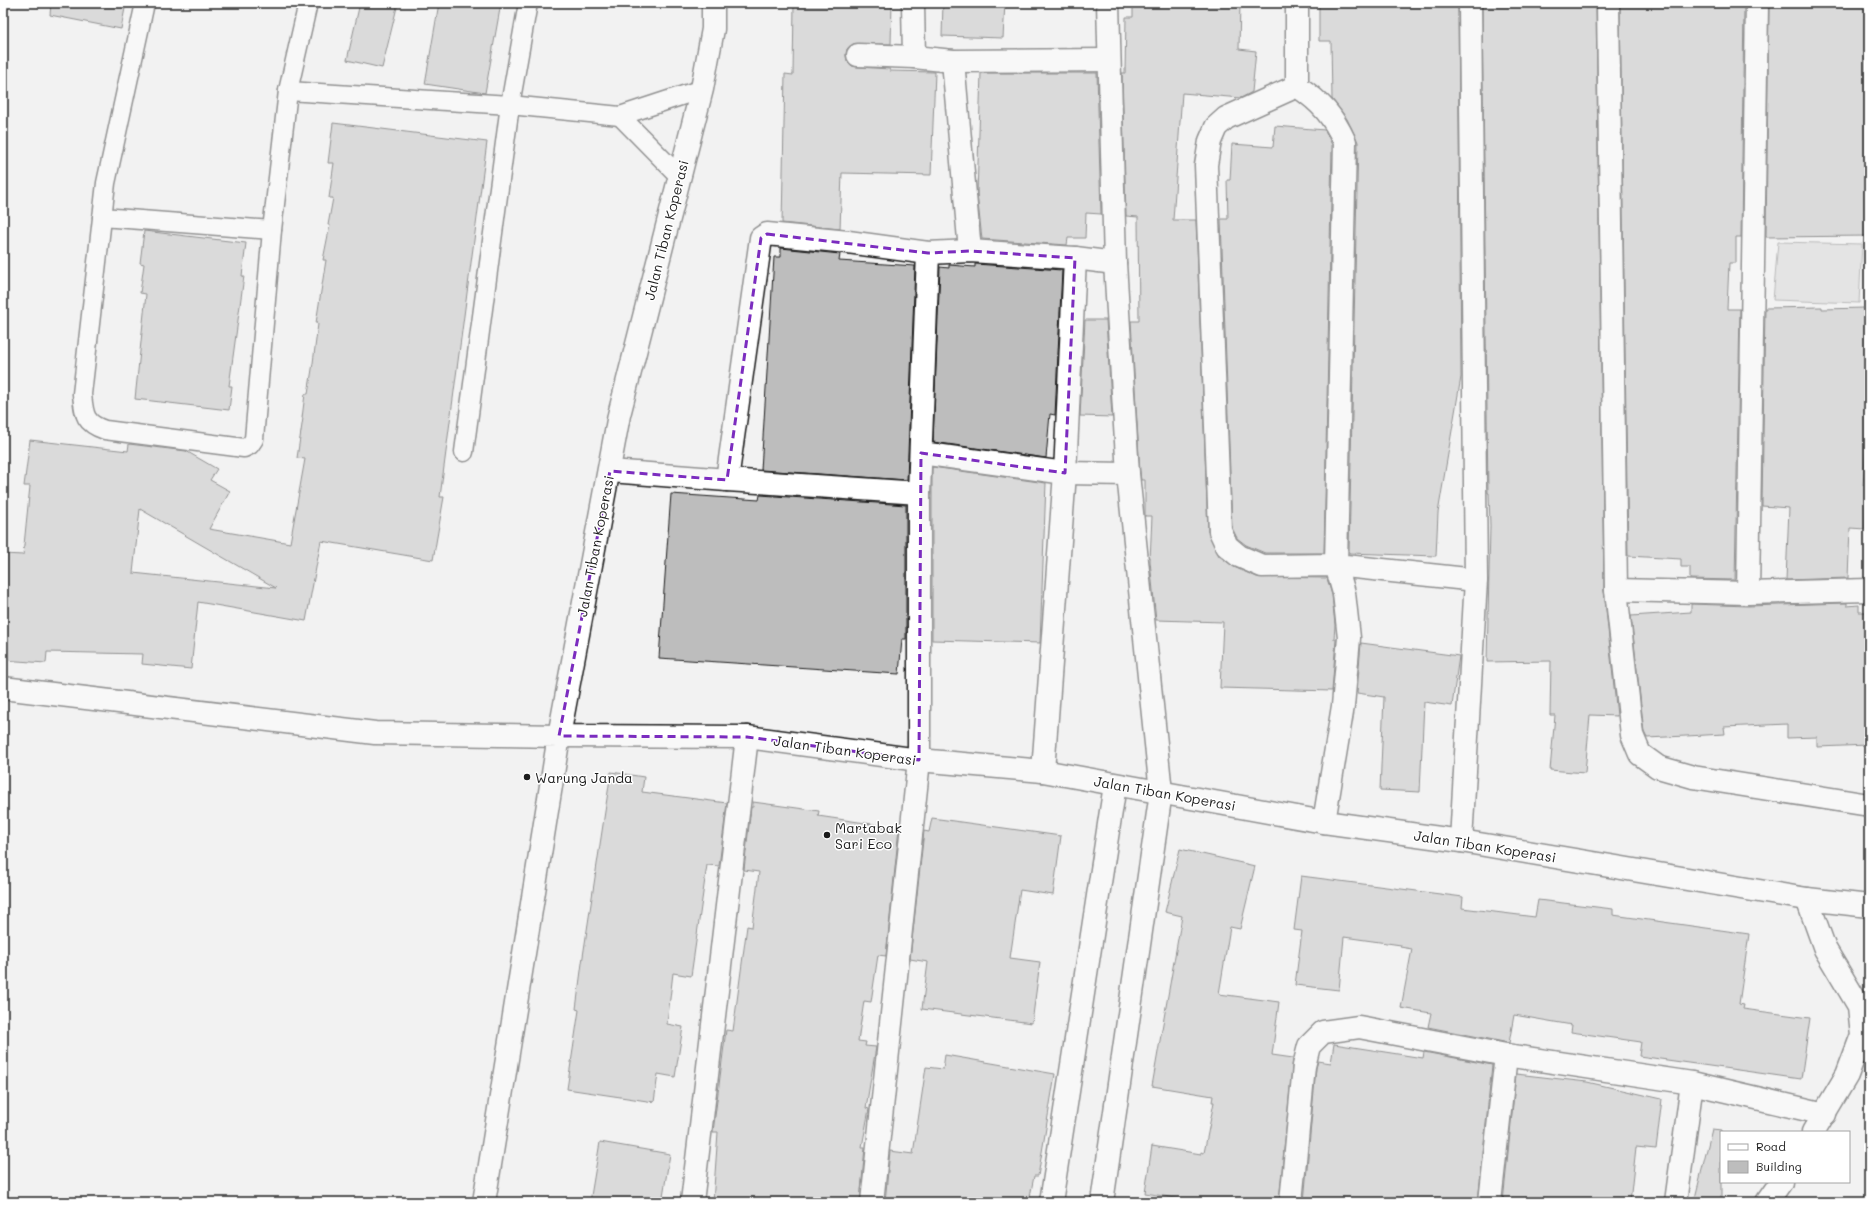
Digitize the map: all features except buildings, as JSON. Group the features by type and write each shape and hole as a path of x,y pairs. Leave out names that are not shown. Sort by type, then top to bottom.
{"street":[{"name":"Jalan Tiban Koperasi","path":"713,3 713,29 702,89 619,415 610,471 559,736 747,737 919,760 1043,771 1324,822 1461,841 1807,899 1869,906"},
{"path":"913,3 914,57"},
{"path":"1102,1202 1161,792 1128,474 1115,263 1108,3"},
{"path":"1297,3 1297,86"},
{"path":"1461,841 1476,580 1470,3"},
{"path":"1608,3 1616,590 1632,735 1640,754 1658,767 1693,777 1869,805"},
{"path":"1748,593 1757,3"},
{"path":"858,55 914,57 953,61 1109,60"},
{"path":"953,61 970,251"},
{"path":"1297,86 1317,100 1336,124 1344,142 1336,565 1344,593 1349,638 1343,706 1324,822"},
{"path":"1297,86 1226,118 1216,127 1210,140 1206,165 1220,531 1227,546 1239,556 1262,566 1336,565 1476,580"},
{"path":"726,480 761,238 767,234 848,242 928,253 970,251 1075,258 1115,263"},
{"path":"872,1202 919,760 918,493 921,453 928,253"},
{"path":"1043,771 1065,473 1075,258"},
{"path":"921,453 1065,473 1128,474"},
{"path":"610,471 918,493"},
{"path":"1616,590 1748,593 1869,590"},
{"path":"3,688 375,733 559,736 484,1202"},
{"path":"692,1202 747,737"},
{"path":"1051,1202 1115,785"},
{"path":"1291,1202 1304,1066 1309,1046 1323,1032 1358,1027 1506,1055 1692,1083 1819,1123 1847,1076 1862,1035 1864,1007 1825,949 1807,899"},
{"path":"1490,1202 1506,1055"},
{"path":"1676,1202 1692,1083"},
{"path":"1767,1202 1779,1183"}],"lane":[{"path":"145,3 106,183 82,394 84,412 92,426 105,430 244,448 250,445 254,439 272,230 288,91 308,3"},
{"path":"464,452 510,105 528,3"},
{"path":"288,91 510,105 620,116 702,89"},
{"path":"620,116 680,177"},
{"path":"102,216 272,230"}],"highlighted area":[{"path":"767,234 928,253 970,251 1075,258 1065,473 921,453 919,760 747,737 559,736 610,471 727,480 761,238"}],"shaded area":[{"path":"1778,242 1862,244 1859,303 1773,300"}],"place":[{"name":"Warung Janda","path":"527,777"},
{"name":"Martabak Sari Eco","path":"827,835"}]}
